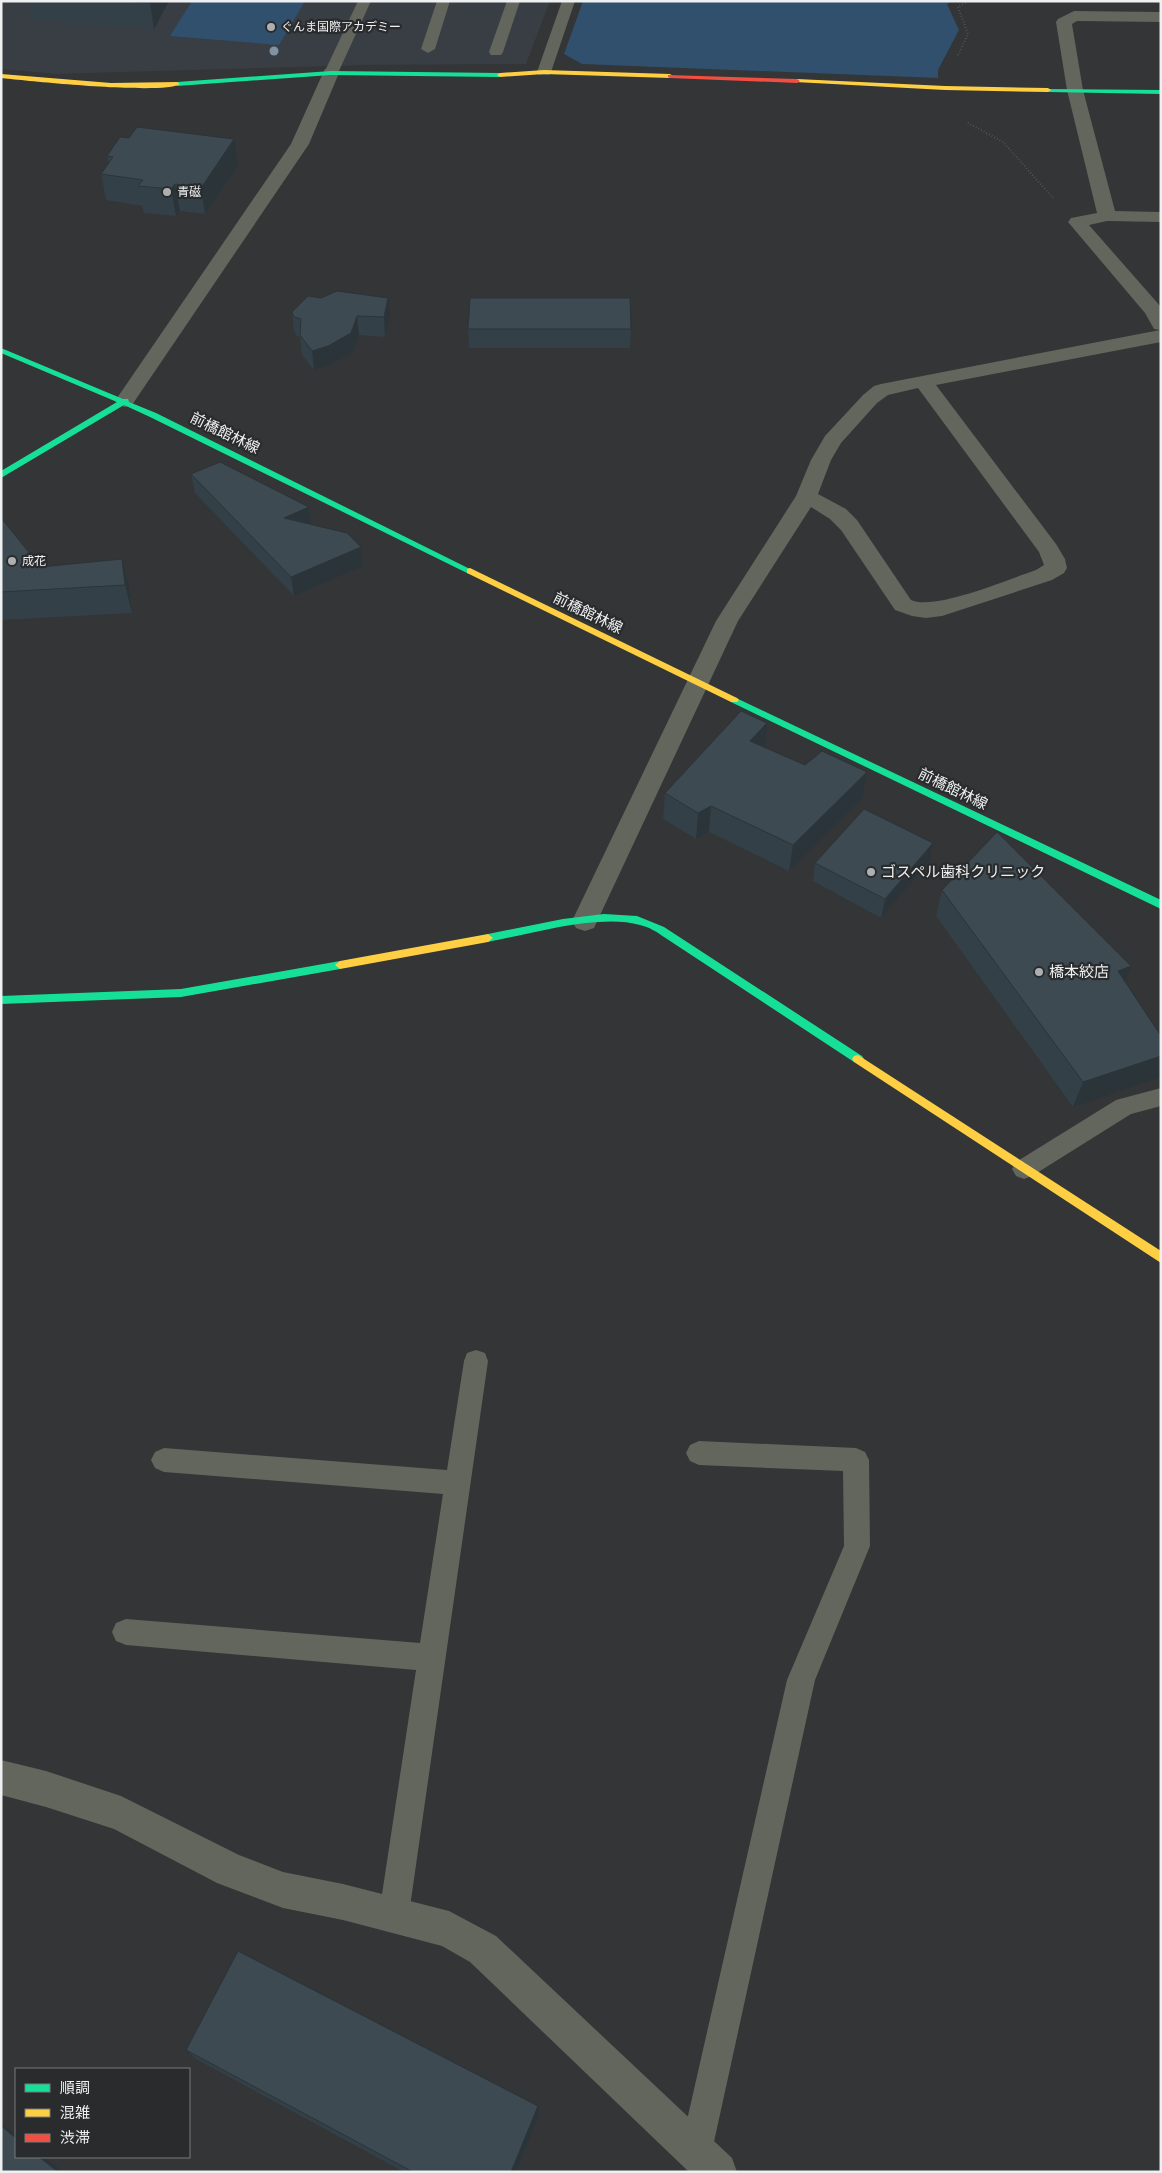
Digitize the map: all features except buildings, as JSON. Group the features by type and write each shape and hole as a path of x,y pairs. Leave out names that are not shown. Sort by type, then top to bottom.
{"street":[{"path":"1107,216 1075,90 1064,22 1074,16 1161,17"},
{"path":"1,76 64,82 157,85 332,73 492,76 544,72 837,82 945,88 1161,92"},
{"path":"1,475 125,401 300,144 332,73"},
{"path":"1161,217 1107,216 1077,222 1154,311 1161,325"},
{"path":"585,921 727,621 807,496 821,460 832,440 870,399 881,390 1161,336"},
{"name":"前橋館林線","path":"1,350 125,401 698,683 1161,905"},
{"path":"807,496 838,514 849,525 903,605 912,610 924,612 942,609 1044,575 1056,568 1054,559 1048,549 923,381"},
{"path":"1,1000 181,992 619,916 653,923 1161,1258"},
{"path":"1,1777 46,1789 121,1814 230,1870 283,1890 394,1914 449,1929 483,1948 707,2161"}],"lane":[{"path":"332,73 365,1"},
{"path":"428,49 444,1"},
{"path":"496,52 514,1"},
{"path":"544,72 569,1"},
{"path":"1024,1169 1124,1107 1161,1097"},
{"path":"394,1914 476,1361"},
{"path":"699,1453 856,1460 857,1546 801,1680 707,2161"},
{"path":"164,1460 458,1483"},
{"path":"126,1632 432,1658"}],"path":[{"path":"956,59 968,34 958,7 968,1"},
{"path":"962,119 1003,142 1058,203"}],"shaded area":[{"name":"ぐんま国際アカデミー","path":"1,1 550,1 526,64 366,65 57,74 1,69"},
{"path":"192,1 305,1 279,45 170,36"},
{"path":"583,1 951,1 947,4 959,30 938,70 938,78 582,64 564,54"}],"traffic: fast":[{"path":"177,84 331,73 500,75"},
{"path":"1048,90 1161,92"},
{"path":"1,350 153,415 470,571"},
{"path":"1,475 125,401"},
{"path":"734,700 1161,905"},
{"path":"488,938 584,920 622,918 645,922 668,934 858,1059"},
{"path":"1,1000 181,993 340,965"}],"traffic: slow":[{"path":"500,75 544,72 670,76"},
{"path":"1,76 111,85 177,84"},
{"path":"797,81 945,88 1048,90"},
{"path":"470,571 734,700"},
{"path":"340,965 488,938"},
{"path":"858,1059 1161,1258"}],"traffic: jam":[{"path":"670,76 797,81"}],"place":[{"name":"ぐんま国際アカデミー","path":"271,27"},
{"name":"青磁","path":"167,192"},
{"name":"成花","path":"12,561"},
{"name":"ゴスペル歯科クリニック","path":"871,872"},
{"name":"橋本絞店","path":"1039,972"}]}
